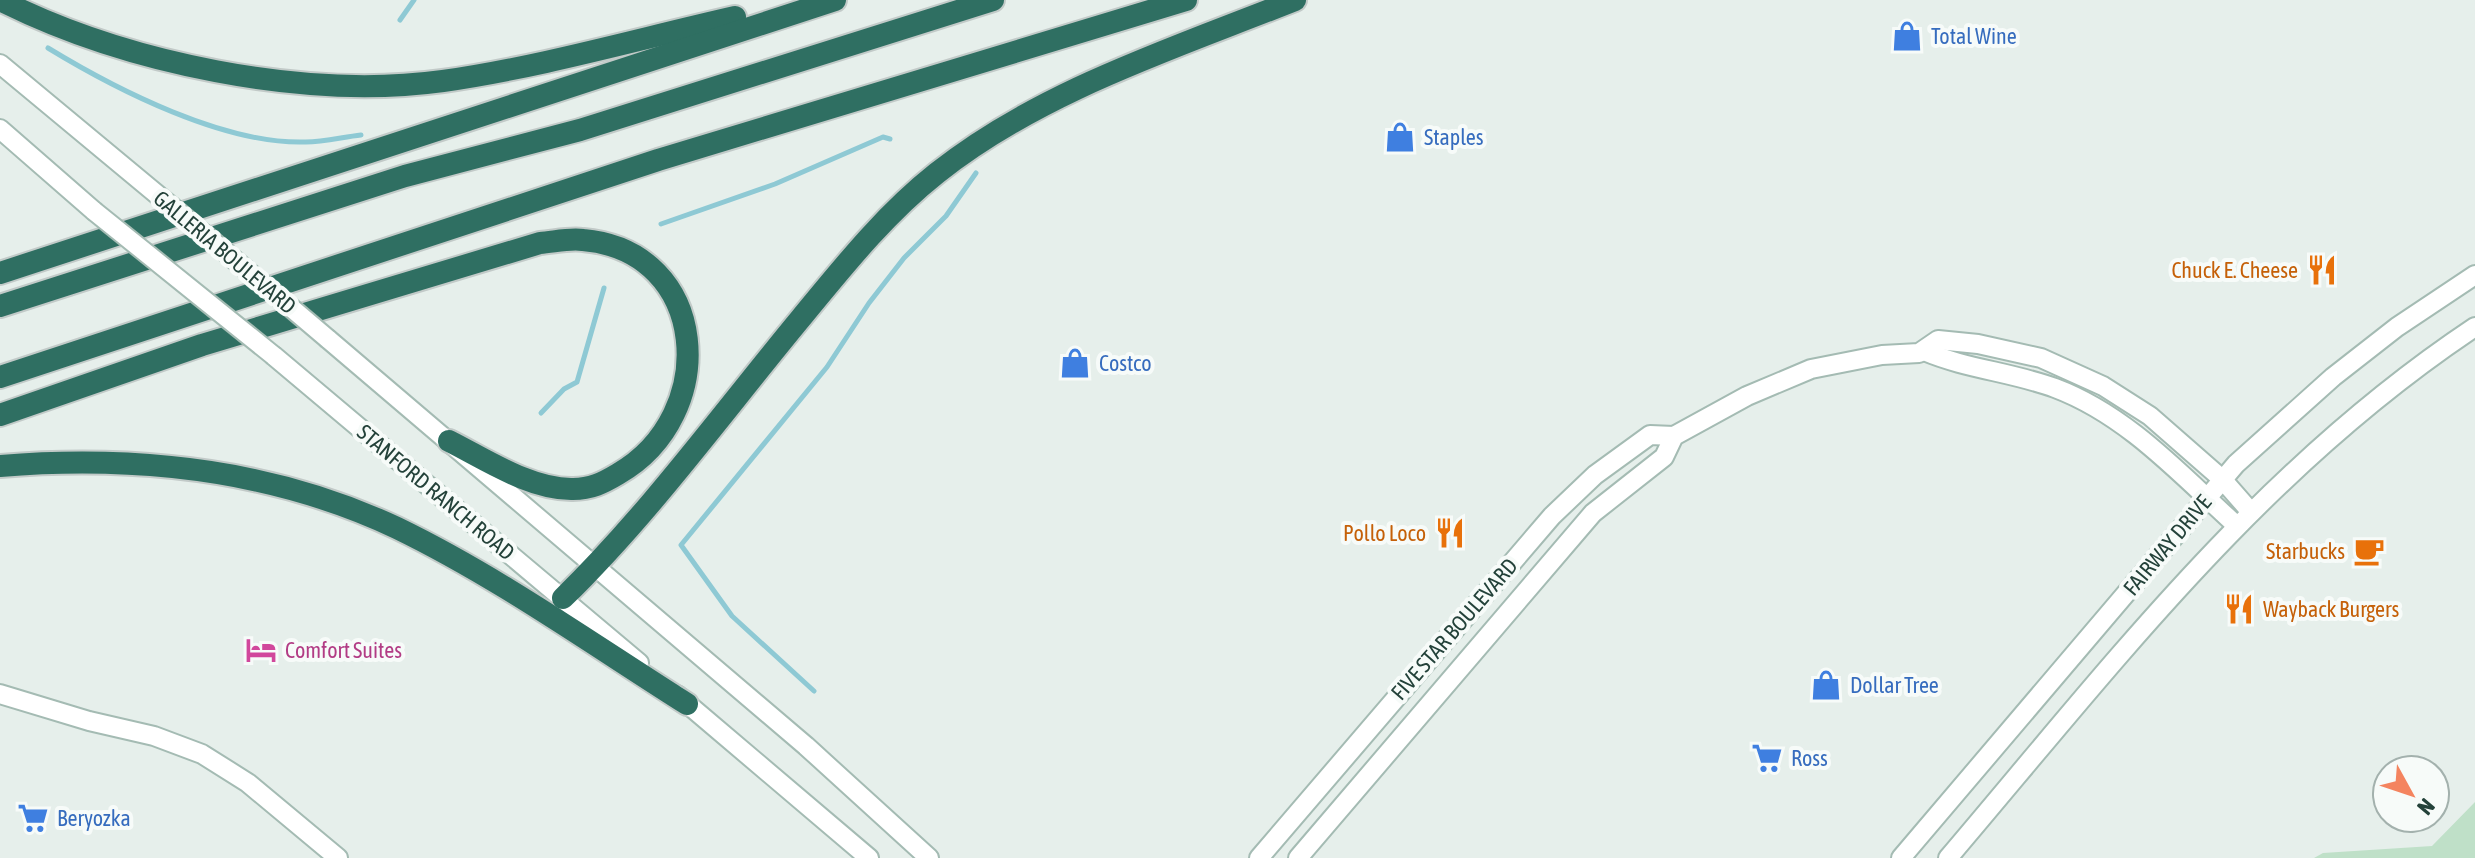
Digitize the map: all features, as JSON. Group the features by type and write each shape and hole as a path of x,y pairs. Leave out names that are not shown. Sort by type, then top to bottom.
{"highway":[{"path":"0,0 74,33 157,57 245,75 355,86 442,81 494,72 818,0"},
{"path":"0,273 835,0"},
{"path":"0,306 405,176 580,130 993,0"},
{"path":"0,377 658,160 1186,0"},
{"path":"563,598 667,484 860,247 935,174 987,139 1067,96 1169,50 1295,0"},
{"path":"0,415 202,345 540,243 583,240 626,252 658,274 681,311 689,350 686,387 670,427 636,464 596,487 556,488 449,441"},
{"path":"0,466 92,460 172,466 240,476 334,503 396,528 459,562 687,704"}],"main road":[{"name":"GALLERIA BOULEVARD","path":"0,64 449,441"},
{"name":"STANFORD RANCH ROAD","path":"0,129 94,211 274,356 563,598 869,858"},
{"name":"FAIRWAY DRIVE","path":"1901,858 2222,479 2333,377 2397,327 2475,275"},
{"name":"FAIRWAY DRIVE","path":"1948,858 2176,589 2236,525 2349,420 2475,327"},
{"name":"FIVE STAR BOULEVARD","path":"1259,858 1552,516 1595,475 1650,435 1674,436 1747,396 1811,369 1924,351 1938,340 1978,344 2067,368 2139,408 2222,479 2250,511"},
{"name":"FIVE STAR BOULEVARD","path":"1924,351 1944,359 2017,375 2094,406 2139,436 2236,525"},
{"name":"FIVE STAR BOULEVARD","path":"1298,858 1571,537 1613,494 1664,457 1674,436"},
{"path":"449,441 806,746 929,858"},
{"path":"0,694 89,721 154,736 202,754 248,783 337,858"}],"green space":[{"path":"2475,802 2475,858 2314,858 2323,853 2432,846 2444,834 2451,834 2451,827"}],"waterway":[{"path":"400,20 414,0"},
{"path":"48,48 139,97 207,125 274,141 306,142 361,135"},
{"path":"661,224 775,184 883,137 890,139"},
{"path":"814,691 732,616 681,545 827,367 869,303 904,258 946,216 976,173"},
{"path":"541,413 564,389 577,382 604,288"}],"place":[{"name":"Total Wine","path":"1907,36"},
{"name":"Staples","path":"1400,137"},
{"name":"Chuck E. Cheese","path":"2322,270"},
{"name":"Costco","path":"1075,363"},
{"name":"Pollo Loco","path":"1450,533"},
{"name":"Starbucks","path":"2369,551"},
{"name":"Wayback Burgers","path":"2239,609"},
{"name":"Comfort Suites","path":"261,650"},
{"name":"Dollar Tree","path":"1826,685"},
{"name":"Ross","path":"1767,758"},
{"name":"Beryozka","path":"33,818"}]}
